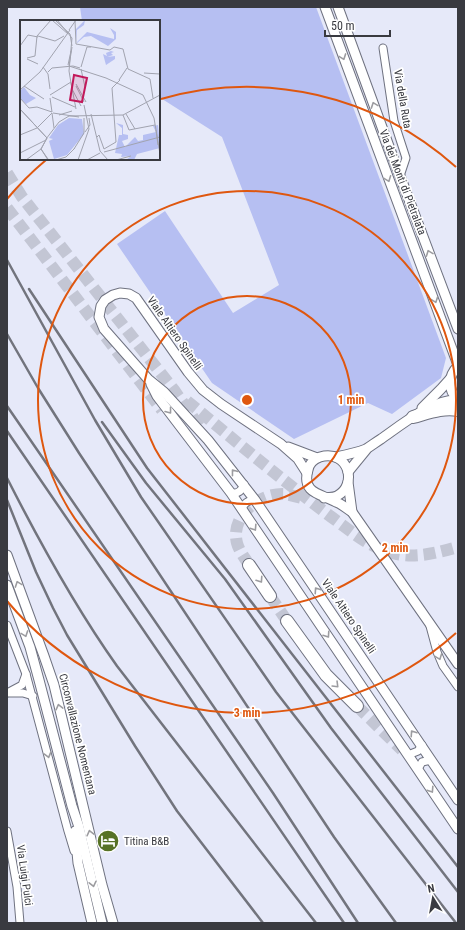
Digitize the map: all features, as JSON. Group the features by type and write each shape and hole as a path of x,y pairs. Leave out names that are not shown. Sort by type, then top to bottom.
{"highway":[{"path":"413,417 439,410 458,410"},
{"path":"249,565 270,596"},
{"path":"287,621 326,675 357,706"}],"street":[{"name":"Via dei Monti di Pietralata","path":"325,7 458,366"},
{"name":"Via dei Monti di Pietralata","path":"338,7 458,329"},
{"name":"Via della Ruta","path":"383,48 394,121 406,158 400,176"},
{"name":"Viale Altiero Spinelli","path":"307,473 298,459 281,444 221,404 203,390 188,372 136,298 126,294 113,295 105,300 101,306 99,317 104,329 148,379 164,392 244,484 458,800"},
{"path":"413,417 441,390 458,366"},
{"name":"Viale Altiero Spinelli","path":"148,379 157,396 231,493 458,829"},
{"path":"450,379 450,388 458,400"},
{"path":"458,400 446,400 413,417 367,449 349,455 328,455 317,458 310,465 307,473 307,482 309,487 316,494 336,502 352,512 458,664"},
{"name":"Viale Altiero Spinelli","path":"281,444 317,458"},
{"path":"324,498 337,496 344,489 348,477 367,449"},
{"path":"336,456 345,465 352,512"},
{"path":"231,493 238,492 243,488 244,484"},
{"path":"242,510 246,502 256,500"},
{"name":"Circonvallazione Nomentana","path":"7,555 54,685 113,923"},
{"path":"7,585 30,647 72,806 79,827 102,923"},
{"path":"428,622 440,660 458,687"},
{"path":"7,625 33,696 68,831 78,863 92,923"},
{"path":"7,693 22,685 26,674"},
{"path":"7,693 19,692 33,696"},
{"path":"408,755 418,751 422,745"},
{"path":"418,769 422,762 431,760"},
{"path":"72,806 78,863"},
{"name":"Via Luigi Pulci","path":"7,831 17,887 20,923"}],"shaded area":[{"path":"80,7 316,7 446,358 441,378 392,414 368,403 294,439 212,383 117,244 165,211 233,313 279,285 222,137 160,98 160,20 82,20"}],"tunnel":[{"path":"7,173 22,197 174,390 201,429"},
{"path":"7,208 162,410"},
{"path":"187,401 312,502 375,547 401,555 434,553 458,547"},
{"path":"249,565 237,543 236,533 242,515 248,508 265,497 284,494 305,499"},
{"path":"270,596 287,621"},
{"path":"357,706 402,750"}],"railway":[{"path":"7,260 95,420 141,497 276,692 456,923"},
{"path":"29,289 147,468 458,867"},
{"path":"7,334 38,388 79,453 334,837 396,923"},
{"path":"7,406 273,793 358,923"},
{"path":"102,422 146,483 225,579 331,728 458,892"},
{"path":"7,431 344,923"},
{"path":"7,478 59,574 87,621 117,666 316,923"},
{"path":"7,500 36,572 67,635 177,811 263,923"}],"place":[{"name":"Titina B&B","path":"108,841"}]}
